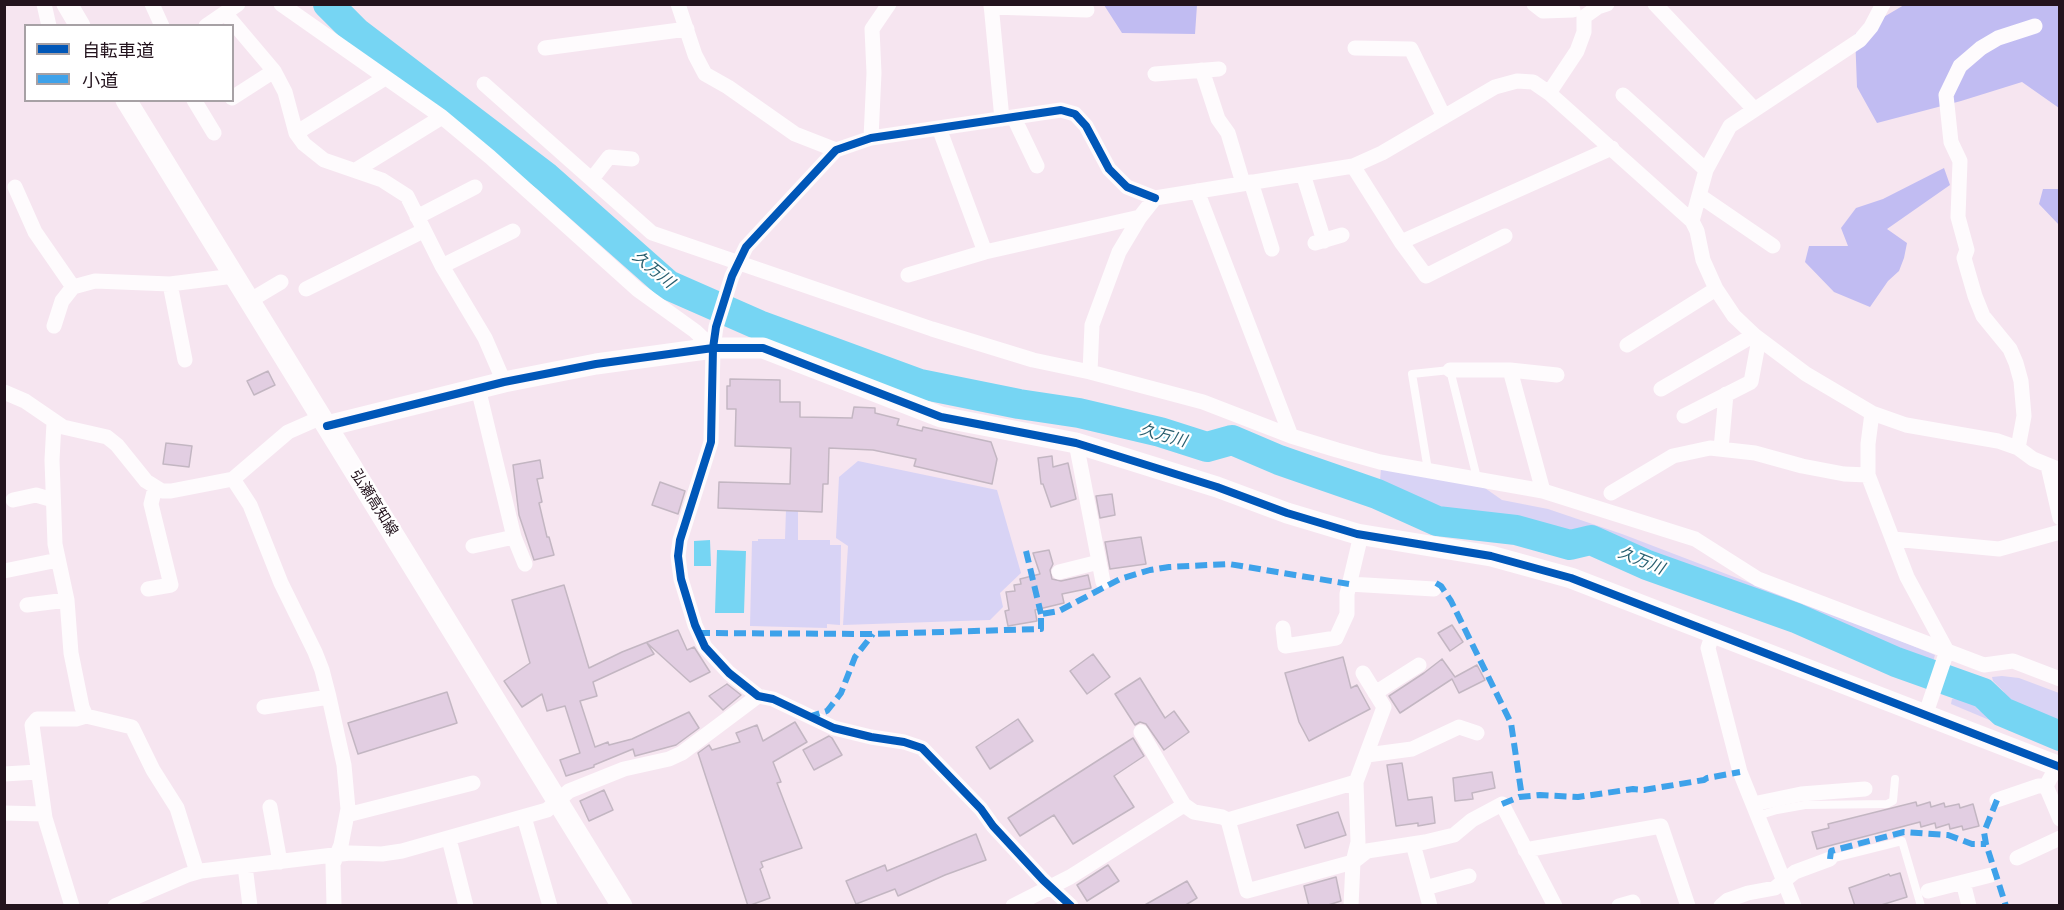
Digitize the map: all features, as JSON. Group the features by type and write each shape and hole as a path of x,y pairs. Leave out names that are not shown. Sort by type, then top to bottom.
{"street":[{"path":"44,4 49,24"},
{"path":"67,4 79,24"},
{"path":"152,4 161,24"},
{"path":"281,4 442,117 638,290 695,331 763,348 941,417 1076,443 1361,535 1491,556 1571,578 1713,633 1927,710 2058,767 2046,786"},
{"path":"678,4 695,55 705,74 728,87 795,134 836,150"},
{"path":"871,138 874,73 872,28 890,4"},
{"path":"1534,4 1543,11 1576,10 1607,4"},
{"path":"1655,4 1754,109"},
{"path":"1692,221 1706,170 1730,126 1860,40 1871,27 1882,4"},
{"path":"1036,166 1008,118 991,6 1087,10"},
{"path":"209,24 231,9 274,71 285,92 296,133 304,144 324,160 382,180 407,196 442,266 485,338 504,382"},
{"path":"1550,93 1577,51 1584,32 1576,10"},
{"path":"2018,448 2024,417 2021,381 2010,350 1983,316 1964,258 1967,249 1958,217 1960,162 1951,142 1946,95 1960,66 1981,48 1998,38 2035,26"},
{"path":"545,48 687,29"},
{"path":"1355,48 1411,49 1444,117"},
{"path":"1155,74 1219,69"},
{"path":"1202,70 1218,119 1228,133 1272,249"},
{"path":"234,97 274,71"},
{"path":"296,133 385,78"},
{"path":"1071,906 1043,880 993,826 981,809 922,748 904,742 834,728 773,699 758,696 729,674 705,647 694,625 678,556 680,540 711,442 714,337 735,269 746,247 836,150 871,138 1061,110 1075,114 1086,126 1109,169 1127,187 1155,198 1353,166 1382,153 1495,87 1517,81 1533,82 1550,93 1692,221 1697,231 1703,260 1716,289 1734,316 1756,337 1806,374 1872,413 1906,425 1998,441 2018,448 2054,468 2060,518"},
{"path":"484,84 652,233 735,269 1033,360 1090,372 1203,402 1291,436 1380,462 1543,491 1695,539 1758,579 1946,655 1984,664 2013,661 2060,679"},
{"path":"1623,95 1706,170"},
{"name":"弘瀬高知線","path":"127,102 622,906"},
{"path":"195,102 214,133"},
{"path":"356,170 442,117"},
{"path":"939,128 985,252"},
{"path":"1401,242 1612,148"},
{"path":"592,179 609,157 632,159"},
{"path":"1353,166 1401,242 1426,276 1505,236"},
{"path":"1303,174 1320,242 1342,235"},
{"path":"15,187 35,232 72,287"},
{"path":"306,289 420,224 475,187"},
{"path":"1197,191 1291,436"},
{"path":"1700,196 1773,246"},
{"path":"1090,372 1092,325 1119,252 1140,217 1155,198"},
{"path":"908,274 985,252 1140,217"},
{"path":"442,266 513,231"},
{"path":"54,326 62,301 72,287 95,281 170,284 234,276"},
{"path":"249,301 281,282"},
{"path":"170,284 185,360"},
{"path":"1627,345 1716,289"},
{"path":"4,392 25,401 63,427 102,435 112,440 146,481 155,488 171,491 233,479 288,432 324,422 714,337"},
{"path":"1661,389 1756,337"},
{"path":"1684,416 1751,382 1756,337"},
{"path":"1450,370 1510,370 1557,375"},
{"path":"1510,370 1543,491"},
{"path":"478,388 514,537 525,564"},
{"path":"1721,449 1726,394"},
{"path":"1872,413 1868,444 1869,475 1907,577 1946,655 1927,710"},
{"path":"54,423 53,500 64,565 70,653 86,716"},
{"path":"1076,443 1103,582"},
{"path":"1611,494 1673,456 1710,448 1755,453 1802,466 1844,474 1869,475"},
{"path":"233,479 250,505 281,583 315,652 329,697 344,765 348,797 341,845 333,864 334,906"},
{"path":"148,589 171,585 152,504 155,488"},
{"path":"13,500 36,495 53,500"},
{"path":"1893,539 1999,549 2060,532"},
{"path":"1283,628 1285,645 1336,638 1347,614 1349,584 1361,535"},
{"path":"473,546 514,537"},
{"path":"1059,572 1099,562"},
{"path":"4,571 64,565"},
{"path":"1349,584 1434,589"},
{"path":"27,606 67,600"},
{"path":"1713,633 1708,648 1740,772 1794,906"},
{"path":"1375,693 1419,665"},
{"path":"1351,906 1353,862 1358,842 1356,782 1384,707 1363,673"},
{"path":"115,906 197,872 336,855 402,851 547,810 569,791 624,769 675,757 758,696"},
{"path":"264,707 329,697"},
{"path":"72,906 45,814 32,725 34,721 49,717 76,719 86,716 132,727 153,770 177,808 197,872"},
{"path":"1367,755 1412,748 1459,727 1477,733"},
{"path":"1141,732 1185,805 1194,812 1228,820 1356,782"},
{"path":"4,774 38,772"},
{"path":"347,815 472,783"},
{"path":"1997,800 2038,786 2046,786"},
{"path":"2046,786 2060,819"},
{"path":"1755,810 1801,794 1865,789"},
{"path":"1228,820 1247,891 1353,862 1367,850 1413,844 1454,835 1472,819 1502,804 1555,906"},
{"path":"1013,906 1052,887 1185,805"},
{"path":"270,807 280,862"},
{"path":"4,813 45,814"},
{"path":"524,817 550,906"},
{"path":"1525,850 1661,826 1688,906"},
{"path":"2016,858 2060,838"},
{"path":"449,839 466,906"},
{"path":"1413,844 1430,906"},
{"path":"1721,906 1728,900 1748,893 1775,888 1795,872 1830,859"},
{"path":"245,866 250,906"},
{"path":"1928,891 1991,875"},
{"path":"1425,888 1469,876"},
{"path":"1962,882 1969,906"}],"lane":[{"path":"1428,470 1412,375 1450,370 1477,478"},
{"path":"1755,810 1777,810 1805,805 1887,804 1893,801 1895,779"},
{"path":"1830,859 1902,841 1921,906"}],"shaded area":[{"path":"1104,5 1197,5 1195,34 1122,33"},
{"path":"1904,5 2059,5 2059,108 2022,82 1877,123 1857,87 1855,34"},
{"path":"1944,168 1950,185 1887,229 1907,243 1904,258 1899,271 1888,281 1870,307 1834,292 1805,262 1809,246 1848,246 1841,228 1856,208 1883,199"},
{"path":"2043,189 2059,189 2059,225 2039,204"},
{"path":"858,461 997,490 1021,573 1000,593 1003,607 990,620 843,625 848,546 836,538 839,477"},
{"path":"1381,468 1482,486 1502,500 1548,509 1622,534 1935,655 1932,666 1914,658 1902,659 1874,643 1792,607 1722,585 1695,572 1580,530 1583,536 1570,539 1543,532 1521,522 1438,515 1399,499 1388,491 1380,481"},
{"path":"786,510 798,511 798,540 830,540 830,545 841,545 840,625 827,624 827,628 750,626 752,541 785,539"},
{"path":"1992,677 2019,678 2059,693 2059,729 2011,710 2003,691"},
{"path":"1959,697 1972,702 1978,710 2059,741 2059,749 1951,704 1952,699"}],"water":[{"path":"710,540 711,566 694,566 694,541"},
{"path":"717,550 746,551 744,613 715,613"}],"building":[{"path":"268,371 275,385 254,395 247,381"},
{"path":"730,379 780,380 780,402 800,402 800,417 852,418 854,407 875,408 875,413 899,419 897,425 922,431 923,427 991,442 997,459 992,484 914,466 916,459 873,450 829,448 828,484 823,484 822,512 718,508 719,482 790,484 791,448 735,446 736,409 727,409 727,386 730,386"},
{"path":"166,443 192,446 189,467 163,464"},
{"path":"1052,456 1053,467 1068,463 1076,499 1051,507 1043,484 1041,484 1038,458"},
{"path":"540,460 543,478 537,479 542,502 539,503 554,555 534,560 519,515 513,465"},
{"path":"660,482 685,491 678,514 652,505"},
{"path":"1112,494 1115,515 1100,518 1096,496"},
{"path":"1141,537 1146,564 1110,569 1105,542"},
{"path":"1049,550 1053,564 1050,570 1052,579 1061,581 1088,575 1091,588 1062,594 1064,603 1035,610 1037,621 1008,626 1005,611 1009,610 1006,592 1015,591 1014,585 1021,584 1020,579 1040,574 1033,553"},
{"path":"564,585 589,668 622,652 678,630 687,650 694,647 710,672 690,682 647,643 654,654 593,682 597,696 580,701 595,747 608,742 609,745 632,739 689,712 699,728 676,745 635,756 633,749 594,765 594,767 566,776 560,760 580,753 565,706 547,711 542,694 522,707 504,681 530,663 512,600"},
{"path":"1452,625 1463,642 1450,651 1438,633"},
{"path":"1093,654 1110,677 1087,694 1070,671"},
{"path":"1343,657 1351,688 1357,685 1370,709 1309,741 1299,722 1285,673"},
{"path":"1442,659 1455,677 1477,665 1485,680 1459,693 1452,679 1400,713 1389,696"},
{"path":"1140,678 1165,718 1174,711 1189,732 1164,750 1146,724 1140,722 1135,725 1115,694"},
{"path":"727,684 741,695 723,710 709,696"},
{"path":"447,692 457,723 358,754 348,723"},
{"path":"1018,719 1033,741 990,769 976,747"},
{"path":"795,722 807,742 773,762 781,782 777,783 802,848 761,862 763,867 760,869 770,898 748,906 698,753 709,745 712,750 740,742 736,733 757,725 763,741"},
{"path":"829,736 842,755 814,770 803,750"},
{"path":"1133,738 1144,756 1114,776 1134,807 1073,844 1054,815 1020,836 1008,818"},
{"path":"1402,763 1408,800 1432,797 1435,823 1396,826 1387,765"},
{"path":"1492,772 1495,788 1472,793 1473,799 1455,801 1453,778"},
{"path":"604,790 613,810 589,821 580,801"},
{"path":"1916,802 1917,806 1930,802 1931,807 1944,803 1945,807 1959,804 1960,808 1973,804 1979,826 1963,830 1962,826 1950,829 1949,824 1936,828 1935,823 1921,827 1920,822 1817,849 1812,832 1829,828 1828,824"},
{"path":"1338,812 1346,835 1305,848 1297,825"},
{"path":"976,834 986,860 898,896 895,889 856,904 846,881 885,865 887,871"},
{"path":"1108,865 1119,881 1087,901 1077,885"},
{"path":"1900,873 1907,897 1878,906 1855,906 1849,888 1889,874 1890,876"},
{"path":"1336,877 1341,901 1325,906 1309,906 1304,886"},
{"path":"1187,881 1197,898 1184,906 1143,906"}],"waterway":[{"name":"久万川","path":"328,4 357,33 546,177 668,285 759,325 920,384 1019,404 1079,413 1160,432 1207,447 1232,440 1279,460 1377,494 1437,521 1516,530 1570,545 1591,540 1647,565 1796,618 1896,662 1983,693 2003,712 2060,736"}],"marked path":[{"path":"1026,551 1041,614"},
{"path":"698,633 873,634 1041,629 1041,614 1059,611 1120,579 1169,567 1229,564 1349,584"},
{"path":"1436,583 1441,586 1451,601 1511,723 1522,797"},
{"path":"808,717 827,711 831,706 841,693 855,657 873,634"},
{"path":"1502,804 1519,797 1540,795 1578,797 1633,789 1644,790 1740,772"},
{"path":"1997,800 1984,832 2006,906"},
{"path":"1830,859 1831,851 1904,832 1948,835 1972,844 1986,844"}],"cycle path":[{"path":"1071,906 1043,880 993,826 981,809 922,748 904,742 834,728 773,699 758,696 729,673 705,647 695,625 681,579 678,556 680,540 711,442 713,348 716,327 732,276 746,247 836,150 871,138 1061,110 1075,114 1086,126 1109,169 1127,187 1155,198"},
{"path":"327,426 504,382 596,364 713,348 763,348 941,417 1076,443 1357,534 1491,556 1571,578 2060,767"}]}
